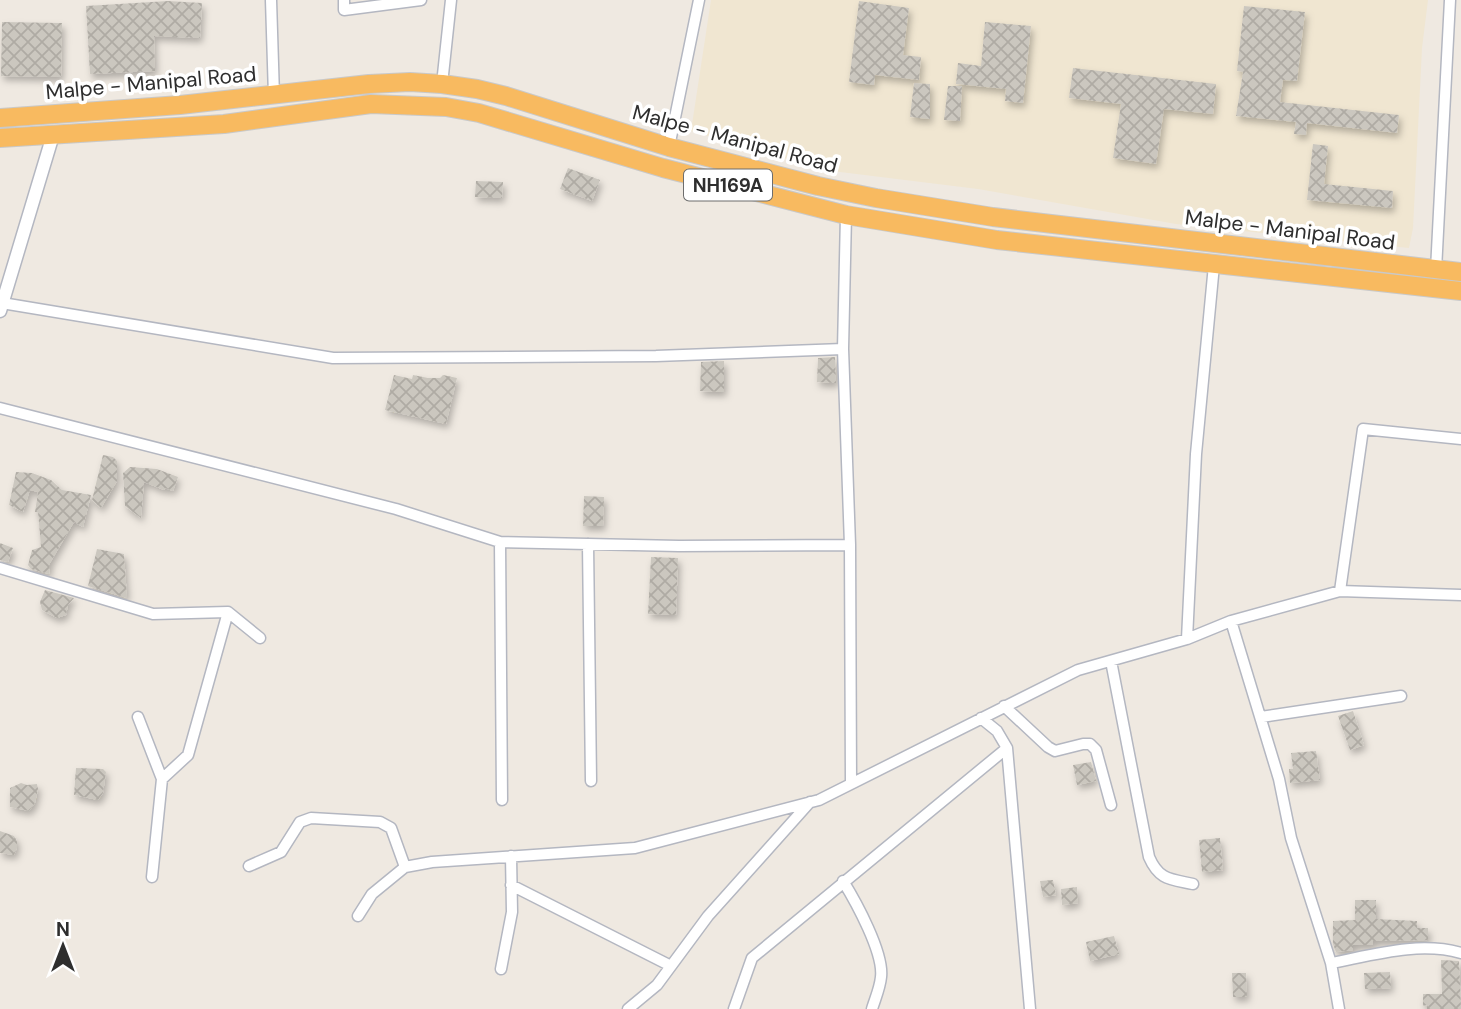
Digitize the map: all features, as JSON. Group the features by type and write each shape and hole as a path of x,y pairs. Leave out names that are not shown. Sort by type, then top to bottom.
{"highway":[{"name":"Malpe - Manipal Road","path":"0,118 223,101 369,84 410,82 442,85 506,96 669,147 818,186 887,200 981,215 1461,272"},
{"path":"223,101 224,124"},
{"name":"Malpe - Manipal Road","path":"0,138 224,124 371,104 446,107 512,122 675,171 846,215 997,240 1461,291"}],"street":[{"path":"271,0 274,96"},
{"path":"344,0 344,10 417,0"},
{"path":"442,85 451,0"},
{"path":"669,147 699,0"},
{"path":"1436,270 1452,0 1461,1"},
{"path":"53,135 1,307 333,358 656,356 843,349"},
{"path":"846,215 843,349 850,545 850,783"},
{"path":"1146,257 1149,236"},
{"path":"1187,639 1196,454 1214,265"},
{"path":"0,408 396,509 500,542 679,547 850,545"},
{"path":"1340,591 1363,429 1461,439"},
{"path":"500,542 502,800"},
{"path":"588,544 591,781"},
{"path":"0,568 153,614 228,612 260,638"},
{"path":"358,916 372,894 405,867 432,862 635,848 810,802 1078,670 1187,639 1231,621 1340,591 1461,595"},
{"path":"162,779 188,755 228,612"},
{"path":"1231,621 1279,779 1291,838 1331,963 1339,1009"},
{"path":"1111,660 1149,857 1154,869 1162,877 1193,884"},
{"path":"1261,717 1401,696"},
{"path":"1004,706 1055,751 1090,744 1096,750 1111,806"},
{"path":"138,717 162,779 152,877"},
{"path":"981,718 997,732 1007,748 1030,1009"},
{"path":"734,1009 752,958 1007,748"},
{"path":"628,1009 657,985 708,916 810,802"},
{"path":"249,866 281,852 300,822 311,818 380,822 386,825 391,828 405,867"},
{"path":"501,969 511,927 511,856"},
{"path":"843,881 870,932 879,958 881,976 872,1009"},
{"path":"511,885 671,966"},
{"path":"1331,963 1398,950 1447,949 1461,953"}],"shaded area":[{"path":"711,0 1428,0 1422,48 1413,228 1409,248 1176,224 978,189 824,170 691,131"}],"building":[{"path":"168,1 202,3 200,38 154,36 155,71 90,74 86,6"},
{"path":"859,1 909,8 903,55 921,57 919,80 875,75 874,85 849,82"},
{"path":"1244,6 1305,12 1297,81 1283,80 1280,102 1399,115 1397,133 1307,123 1306,135 1294,134 1296,122 1236,116 1243,72 1237,71"},
{"path":"2,22 62,23 61,77 1,76"},
{"path":"985,22 1031,26 1023,103 1005,101 1006,89 956,84 958,63 981,66"},
{"path":"1073,68 1216,84 1213,114 1164,109 1156,164 1113,158 1121,104 1069,98"},
{"path":"914,83 930,84 930,119 910,117"},
{"path":"948,86 962,86 960,121 944,120"},
{"path":"1313,144 1328,146 1324,184 1393,191 1392,208 1307,200"},
{"path":"568,168 600,180 592,201 560,189"},
{"path":"476,181 503,182 502,198 475,197"},
{"path":"835,357 836,383 817,382 818,358"},
{"path":"724,361 724,392 700,391 701,362"},
{"path":"394,375 412,379 413,375 457,378 446,424 385,410"},
{"path":"103,455 113,457 117,461 117,481 101,508 92,500"},
{"path":"130,467 157,469 178,477 173,491 144,482 141,518 125,506 123,473"},
{"path":"16,472 32,473 51,480 62,490 91,495 83,527 74,522 50,563 49,574 31,569 28,565 32,550 41,547 38,512 35,512 38,492 30,490 23,512 9,505"},
{"path":"584,496 604,497 603,526 583,526"},
{"path":"0,543 13,548 8,562 0,560"},
{"path":"97,549 124,554 127,598 88,586"},
{"path":"651,557 678,558 676,615 648,614"},
{"path":"45,590 74,598 68,605 66,615 57,618 42,610 40,602"},
{"path":"1353,711 1364,745 1350,750 1338,716"},
{"path":"1316,751 1320,780 1290,783 1289,769 1293,769 1291,753"},
{"path":"1091,762 1096,781 1077,785 1073,765"},
{"path":"76,768 103,769 106,772 103,793 98,800 74,795"},
{"path":"21,783 37,784 35,803 29,811 10,807 10,788"},
{"path":"0,831 14,836 17,841 14,855 0,853"},
{"path":"1220,838 1223,870 1202,872 1199,840"},
{"path":"1053,880 1056,895 1043,897 1040,881"},
{"path":"1077,887 1078,903 1062,905 1061,889"},
{"path":"1355,900 1376,900 1376,919 1417,921 1417,928 1428,928 1428,940 1373,941 1373,945 1353,945 1353,950 1336,952 1333,944 1333,921 1355,920"},
{"path":"1114,936 1119,954 1090,961 1086,942"},
{"path":"1441,960 1459,961 1461,1009 1427,1009 1427,1005 1423,1006 1423,994 1442,994"},
{"path":"1390,972 1391,988 1365,989 1364,973"},
{"path":"1232,973 1246,973 1247,997 1233,997"}]}
